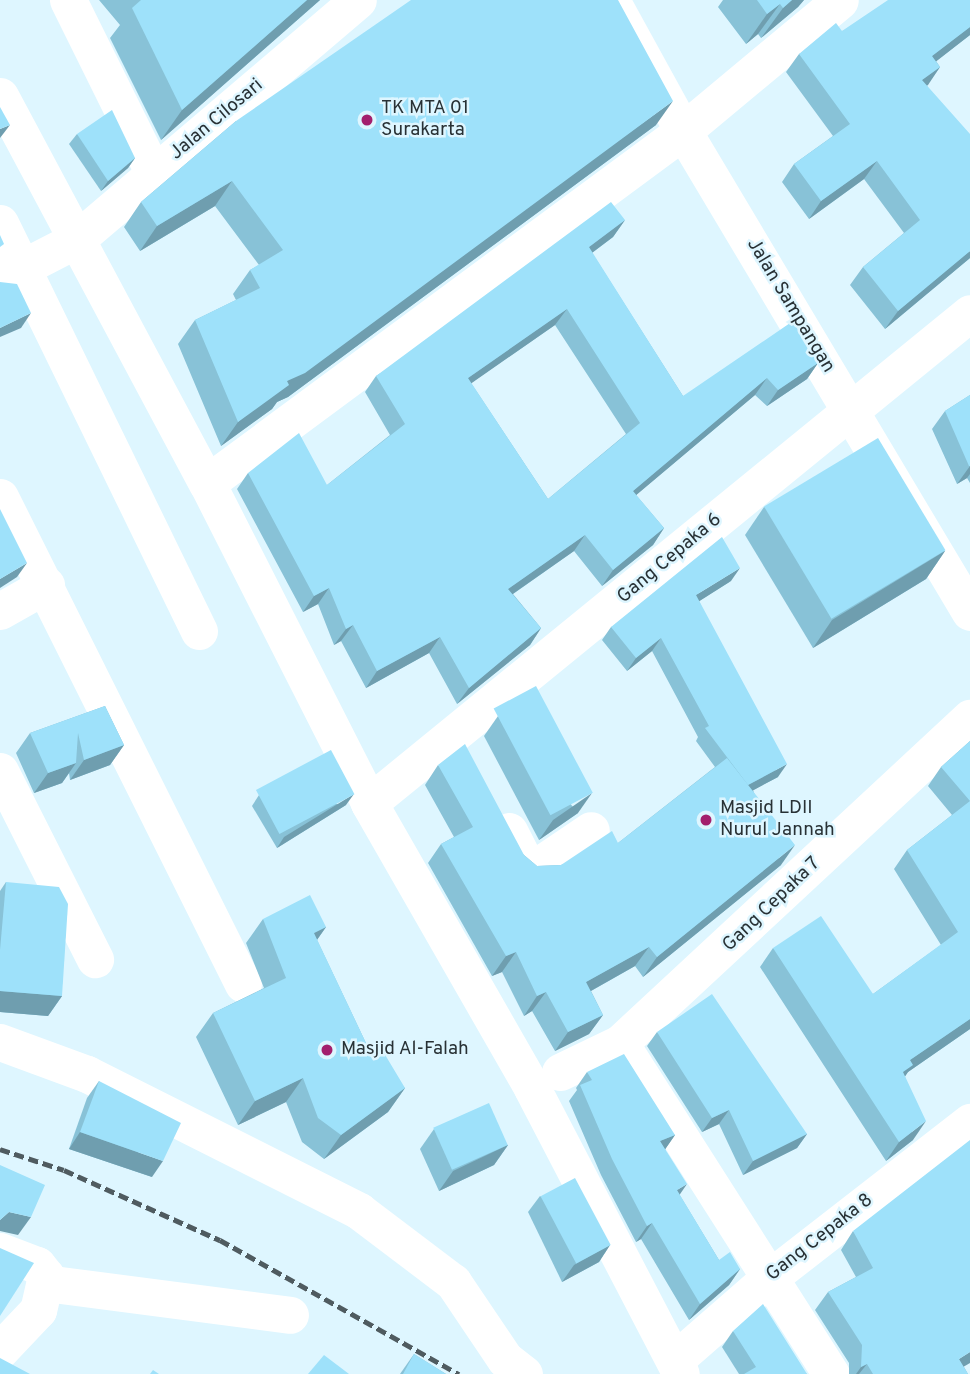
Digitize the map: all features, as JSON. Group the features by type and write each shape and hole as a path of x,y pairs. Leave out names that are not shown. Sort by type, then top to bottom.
{"street":[{"path":"68,0 154,174"},
{"name":"Jalan Cilosari","path":"12,272 76,240 358,0"},
{"name":"Jalan Sampangan","path":"611,0 683,131 853,409 970,612"},
{"path":"207,483 683,131 840,0"},
{"path":"0,96 207,483 369,803 532,1088 678,1367"},
{"path":"0,223 12,272 199,631"},
{"name":"Gang Cepaka 6","path":"369,803 465,745 853,409 970,313"},
{"path":"0,497 243,984"},
{"path":"0,611 46,585"},
{"name":"Gang Cepaka 7","path":"561,1072 620,1043 970,718"},
{"path":"0,771 94,960"},
{"path":"495,802 524,860 533,867 591,830"},
{"path":"0,1042 87,1074 359,1211 453,1282 505,1359 524,1374"},
{"path":"620,1043 666,1108 768,1279 831,1374"},
{"name":"Gang Cepaka 8","path":"678,1367 768,1279 970,1122"},
{"path":"0,1251 37,1265 46,1276 38,1310 0,1350"},
{"path":"45,1283 290,1315"}],"building":[{"path":"141,0 307,0 182,110 132,8"},
{"path":"411,0 618,0 673,101 305,373 287,381 289,385 238,422 195,320 260,288 250,270 283,250 232,181 157,226 141,202 236,121"},
{"path":"757,0 792,0 783,8 780,4 767,14"},
{"path":"888,0 970,0 970,27 932,56 940,67 922,80 970,134 970,251 898,311 863,267 920,220 877,161 821,201 794,164 850,124 799,54 836,23 842,31"},
{"path":"0,107 10,125 0,129"},
{"path":"112,110 135,158 108,181 77,134"},
{"path":"611,202 625,220 589,247 683,396 793,321 818,363 778,390 767,378 633,491 664,528 613,570 585,535 508,589 541,628 469,688 440,637 377,671 353,625 346,629 329,588 314,596 248,473 299,433 327,485 405,424 376,376","holes":["567,309 640,423 548,499 468,378"]},
{"path":"0,282 17,284 31,313 0,328"},
{"path":"970,395 970,466 969,466 945,411"},
{"path":"878,438 945,550 831,619 764,507"},
{"path":"0,509 27,563 0,579"},
{"path":"722,537 740,568 696,595 787,764 748,785 705,728 709,726 661,638 636,658 611,627"},
{"path":"536,686 593,793 550,815 494,709"},
{"path":"105,706 124,745 84,760 78,733 76,763 48,773 30,733"},
{"path":"970,741 970,801 941,767"},
{"path":"465,744 524,855 537,866 561,865 612,831 618,843 727,758 795,845 657,957 649,947 586,982 603,1015 568,1032 546,992 537,996 516,952 506,956 441,844 473,827 438,765"},
{"path":"331,750 354,794 279,834 256,790"},
{"path":"970,801 970,1019 910,1060 913,1065 903,1072 926,1121 899,1142 773,948 821,916 873,994 958,932 907,850"},
{"path":"6,882 59,887 68,904 62,996 0,991 0,950"},
{"path":"310,895 326,927 314,933 374,1060 384,1053 405,1088 341,1135 318,1118 303,1078 255,1101 213,1013 286,978 263,919"},
{"path":"712,994 807,1134 753,1161 729,1110 712,1118 657,1032"},
{"path":"624,1054 675,1135 660,1141 687,1184 677,1190 719,1260 730,1252 740,1269 700,1304 652,1223 647,1226 612,1159 580,1085 592,1080 587,1072"},
{"path":"99,1081 181,1123 163,1161 80,1132"},
{"path":"489,1103 508,1145 452,1170 433,1128"},
{"path":"970,1140 970,1352 959,1359 968,1374 873,1374 867,1364 861,1367 862,1345 828,1292 873,1268 853,1231"},
{"path":"0,1165 45,1185 31,1217 9,1212 0,1220"},
{"path":"575,1178 611,1245 576,1263 541,1196"},
{"path":"0,1248 34,1263 0,1316"},
{"path":"763,1304 807,1374 744,1374 756,1367 733,1331"},
{"path":"414,1354 446,1374 403,1374"},
{"path":"324,1355 349,1374 308,1374"},
{"path":"0,1358 30,1374 0,1374"}],"railway":[{"path":"0,1149 64,1170 220,1240 459,1374"}],"place":[{"name":"TK MTA 01 Surakarta","path":"367,120"},
{"name":"Masjid LDII Nurul Jannah","path":"706,820"},
{"name":"Masjid Al-Falah","path":"327,1050"}]}
